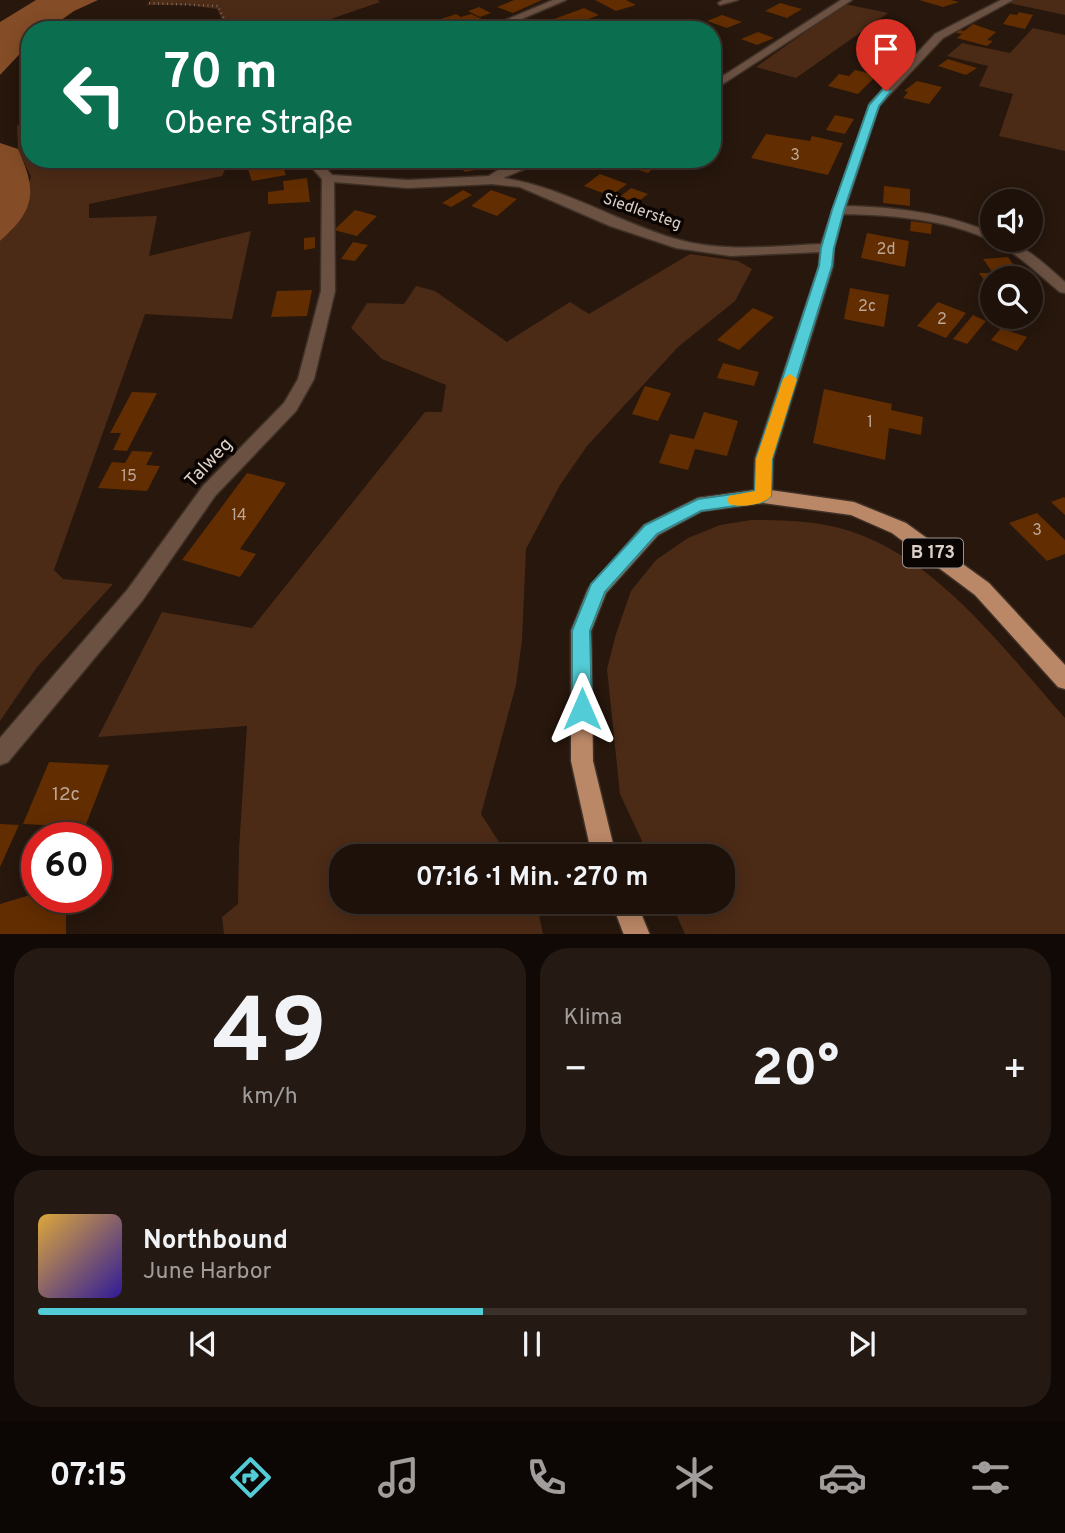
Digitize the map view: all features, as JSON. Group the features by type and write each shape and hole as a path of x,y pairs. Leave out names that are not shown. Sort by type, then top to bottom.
{"main road":[{"name":"B 173","path":"601,844 582,761 581,631 597,589 651,530 698,505 763,496 854,509 899,528 982,589 1065,680"},
{"path":"629,914 637,934"}],"street":[{"path":"509,21 561,0"},
{"path":"721,82 847,0"},
{"path":"763,496 764,459 826,266 827,248 838,210 874,105 939,36 1008,0"},
{"path":"319,168 328,178"},
{"name":"Siedlersteg","path":"492,180 514,168"},
{"name":"Siedlersteg","path":"328,178 408,184 492,180 523,184 615,223 676,244 731,252 827,248"},
{"name":"Talweg","path":"0,755 135,595 209,491 290,407 306,379 328,291 328,178"},
{"path":"838,210 883,210 924,216 980,234"},
{"path":"1020,252 1065,289"}],"path":[{"path":"149,3 214,5 218,6 225,21"}],"shaded area":[{"path":"36,0 98,0 60,21 21,21 21,53 0,75 0,22"},
{"path":"151,0 380,2 325,21 223,21 217,9 188,5 147,5"},
{"path":"1065,0 1065,15 1004,2"},
{"path":"845,4 888,13 796,78 756,67"},
{"path":"1033,28 1065,35 1065,151 999,136 1013,94 979,86 988,66 947,56 962,43 1010,53"},
{"path":"17,125 21,126 21,155 18,149"},
{"path":"0,143 18,149 21,168 25,168 28,177 30,199 21,219 0,241"},
{"path":"27,168 226,168 222,176 89,204 89,218 157,216 149,256 251,231 232,319 145,314 54,570 63,579 113,584 37,667 0,721 0,241 12,230 31,177"},
{"path":"690,254 738,261 752,269 735,301 678,347 587,446 560,485 526,549 522,640 516,685 481,814 500,844 329,844 329,914 539,914 543,934 224,934 222,917 238,904 247,726 98,737 162,612 252,628 425,412 442,412 446,385 382,359 351,328 367,303 404,304 416,286 435,291 507,342 570,302 589,314"},
{"path":"751,520 820,524 848,530 891,549 920,568 972,614 1065,718 1065,934 685,934 676,914 735,914 735,844 643,844 620,794 607,669 631,591 656,560 688,538 720,525"}],"building":[{"path":"514,0 542,0 513,13 497,7"},
{"path":"595,0 626,0 636,5 616,11"},
{"path":"919,0 951,0 959,2 943,7"},
{"path":"780,3 802,9 787,18 765,11"},
{"path":"479,7 491,13 480,17 468,11"},
{"path":"584,8 599,15 583,21 554,19"},
{"path":"1019,12 1033,15 1025,29 1003,24 1010,14 1017,15"},
{"path":"456,14 461,17 471,14 486,21 444,21 441,19"},
{"path":"722,15 742,22 727,28 721,26 721,21 707,21"},
{"path":"973,24 996,32 987,40 993,41 987,46 957,38 962,34 956,33 959,30 964,31"},
{"path":"758,32 774,38 757,45 741,39"},
{"path":"886,39 911,47 907,51 900,49 895,54 875,49"},
{"path":"948,59 977,68 966,75 938,66"},
{"path":"855,70 877,75 858,94 828,86 839,74 849,76"},
{"path":"917,81 942,87 929,104 903,98 908,92 904,91"},
{"path":"835,115 854,119 845,134 826,130"},
{"path":"766,134 810,141 812,136 843,143 828,175 751,158"},
{"path":"283,168 286,175 252,181 248,169"},
{"path":"462,168 481,169 465,172"},
{"path":"632,168 654,168 648,173"},
{"path":"600,174 627,184 611,196 584,186"},
{"path":"307,178 310,202 268,204 268,192 284,190 283,181"},
{"path":"884,186 910,189 910,206 883,203"},
{"path":"631,188 648,194 634,205 617,199"},
{"path":"463,190 472,195 451,207 442,203"},
{"path":"491,190 517,199 497,216 471,206"},
{"path":"355,210 377,216 357,236 334,230"},
{"path":"911,221 932,224 931,234 910,231"},
{"path":"867,233 909,241 905,267 861,258"},
{"path":"315,237 315,248 304,250 304,238"},
{"path":"353,242 368,245 355,261 341,259"},
{"path":"1008,257 1014,266 988,266 983,259"},
{"path":"850,288 889,295 884,327 844,319"},
{"path":"312,290 307,316 271,317 277,291"},
{"path":"938,302 966,313 946,338 917,326"},
{"path":"753,308 774,317 739,350 717,340"},
{"path":"973,315 980,318 980,328 967,344 953,339"},
{"path":"1000,329 1027,337 1017,351 991,340"},
{"path":"723,363 759,372 754,386 717,378"},
{"path":"645,386 671,393 658,421 632,414"},
{"path":"824,389 892,404 891,410 923,417 921,435 889,428 885,460 813,443"},
{"path":"132,392 157,393 127,451 113,450 121,433 110,433"},
{"path":"704,412 738,421 727,456 695,449 688,470 659,463 670,434 694,439"},
{"path":"132,451 153,452 146,465 160,466 147,491 98,488 112,462 125,463"},
{"path":"247,473 286,483 240,549 256,554 240,577 182,560"},
{"path":"1065,498 1065,515 1051,502"},
{"path":"1037,513 1065,540 1065,554 1047,561 1009,523"},
{"path":"49,762 109,765 87,822 24,822"},
{"path":"0,824 19,825 0,867"},
{"path":"21,898 21,913 66,913 66,934 0,934 0,904"}],"slow traffic":[{"path":"735,500 763,496 764,459 790,379"}],"route":[{"path":"582,709 581,631 597,589 651,530 698,505 763,496 764,459 826,266 827,248 838,210 874,105 886,91"}]}
